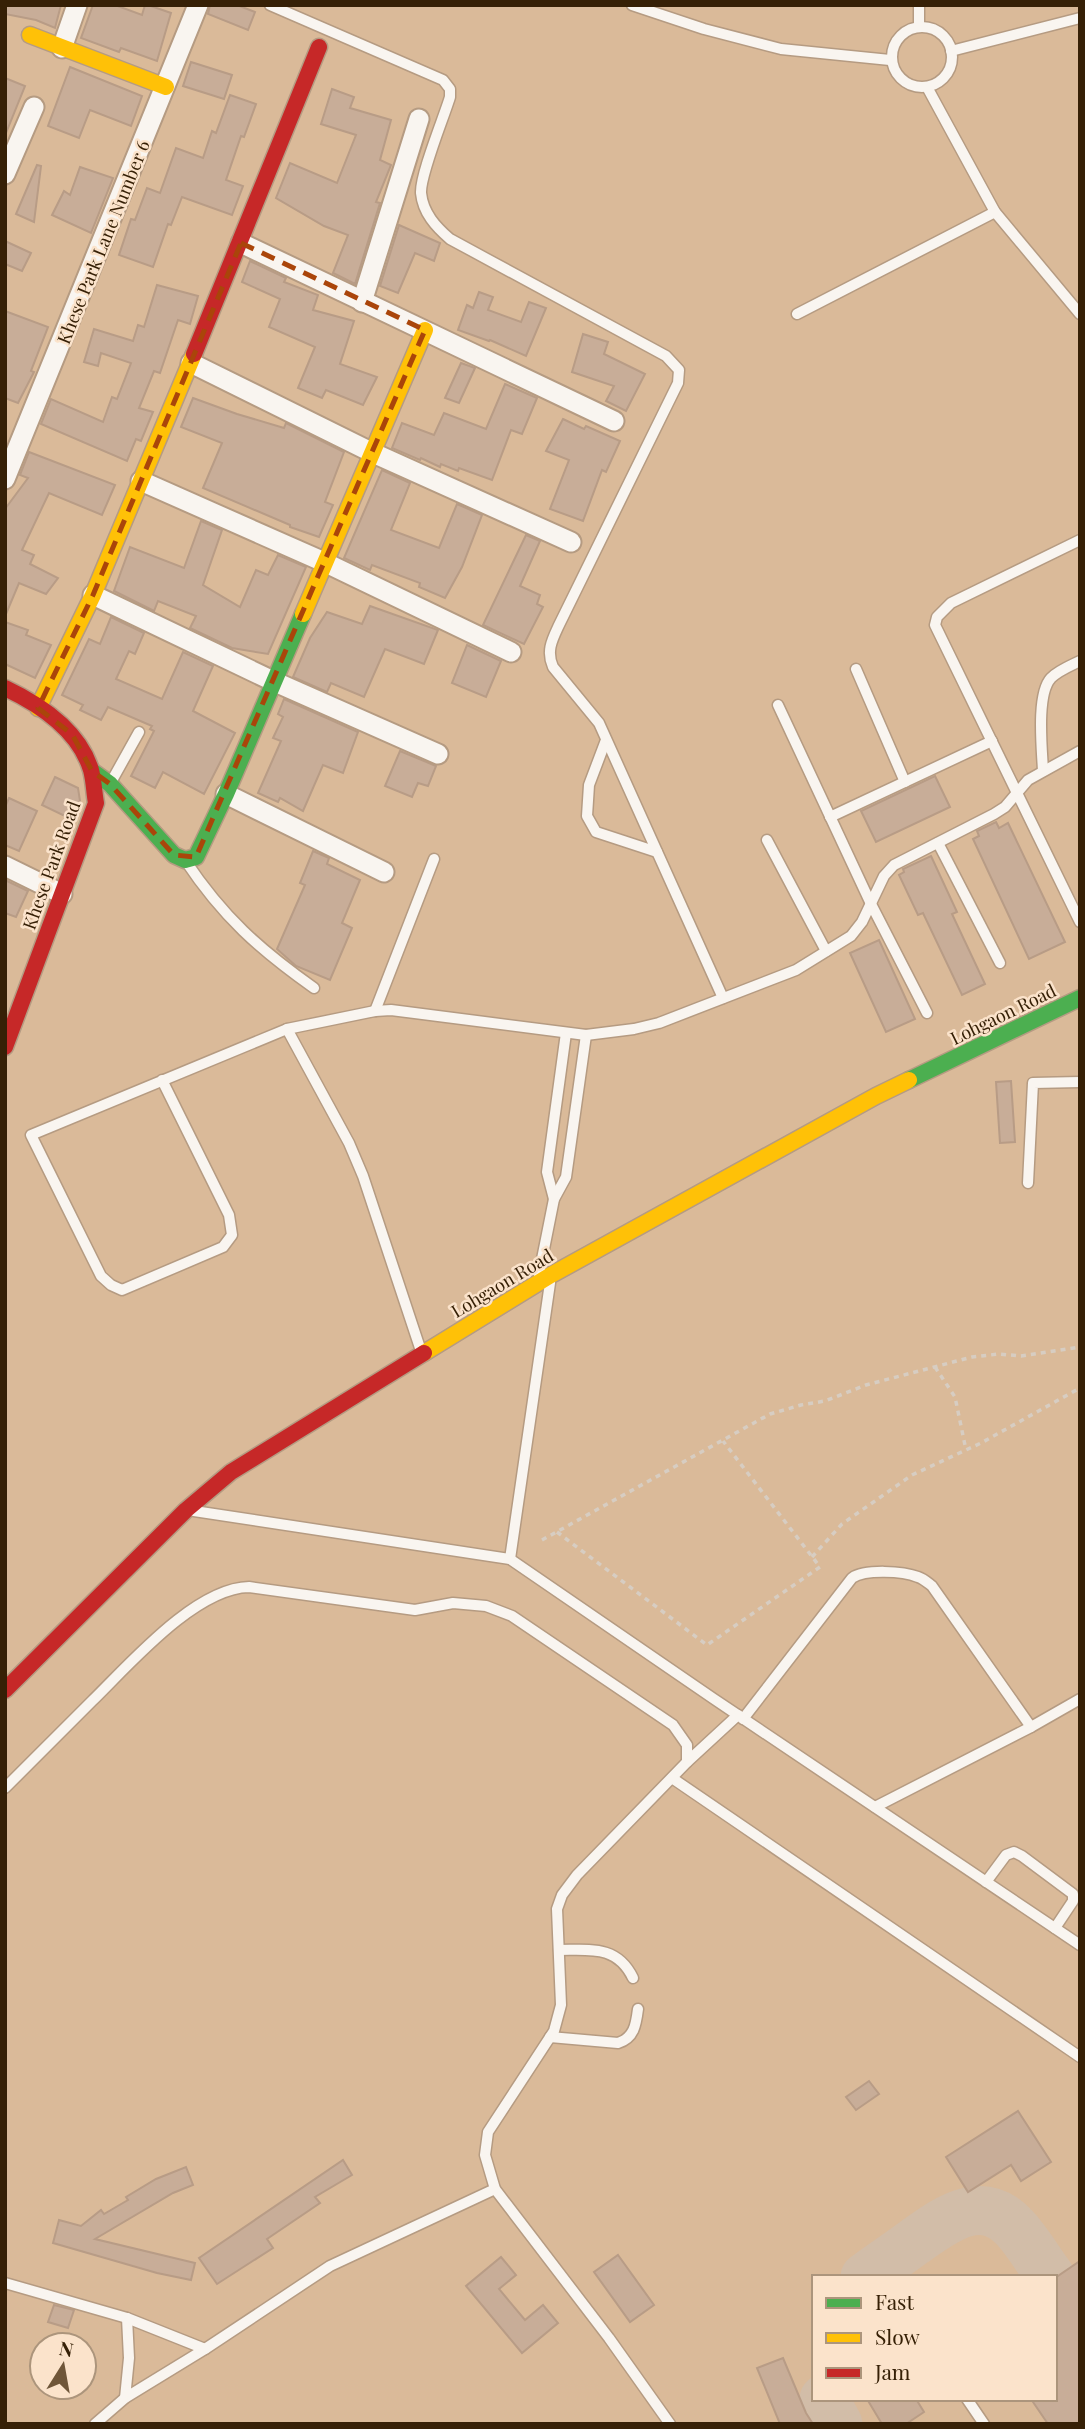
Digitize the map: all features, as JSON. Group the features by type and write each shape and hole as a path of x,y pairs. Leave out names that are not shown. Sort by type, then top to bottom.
{"street":[{"path":"62,48 76,5"},
{"name":"Khese Park Lane Number 6","path":"5,479 198,5"},
{"path":"30,36 166,87"},
{"path":"38,708 93,595 241,243 319,47"},
{"path":"5,174 34,107"},
{"path":"362,302 419,119"},
{"path":"241,243 614,421"},
{"path":"92,771 110,784 174,855 185,860 196,857 226,794 425,330"},
{"path":"191,363 371,452 571,542"},
{"path":"141,481 324,562 511,652"},
{"path":"93,595 273,681 438,754"},
{"name":"Khese Park Road","path":"5,688 38,708 72,734 85,753 92,771 96,803 5,1047"},
{"path":"226,794 384,872"},
{"path":"5,866 62,894"},
{"name":"Lohgaon Road","path":"5,1690 186,1510 232,1472 545,1279 876,1096 1080,998"}],"lane":[{"path":"270,5 443,80 450,89 450,97 421,192 433,225 450,239 666,356 679,370 677,383 550,646 548,657 553,667 599,723 723,998"},
{"path":"632,5 704,29 781,49 890,60"},
{"path":"919,5 919,26"},
{"path":"951,51 1080,18"},
{"path":"919,26 931,27 942,33 951,51 947,73 940,82 927,87 905,83 896,74 890,60 906,30 919,26"},
{"path":"927,87 995,212 1080,314"},
{"path":"797,314 995,212"},
{"path":"1080,540 951,603 937,617 936,625 1080,922"},
{"path":"1043,771 1042,715 1046,685 1058,673 1080,661"},
{"path":"856,669 905,782"},
{"path":"778,705 871,904 927,1013"},
{"path":"110,784 139,732"},
{"path":"606,740 589,785 587,816 596,832 657,852"},
{"path":"830,817 992,741"},
{"path":"162,1080 229,1215 232,1234 223,1247 122,1290 101,1276 31,1135 162,1080 287,1028 375,1011 391,1010 586,1035 659,1023 796,970 851,936 862,922 884,876 894,865 1006,807 1028,780 1080,751"},
{"path":"767,840 826,951"},
{"path":"938,843 1000,963"},
{"path":"375,1011 434,859"},
{"path":"185,860 201,884 236,925 267,954 314,988"},
{"path":"287,1028 349,1143 363,1176 422,1354"},
{"path":"554,1199 547,1172 566,1033"},
{"path":"510,1559 554,1199 565,1177 586,1035"},
{"path":"1028,1183 1033,1083 1080,1082"},
{"path":"186,1510 510,1559 740,1717 1079,1942"},
{"path":"670,2424 609,2338 495,2189 485,2155 488,2132 559,2020 561,2005 557,1909 562,1895 570,1883 687,1762 740,1717 852,1578 859,1573 911,1575 921,1577 932,1586 1031,1727"},
{"path":"5,1788 171,1624 222,1592 235,1587 415,1610 453,1603 497,1609 512,1616 673,1725 687,1745 687,1762"},
{"path":"875,1807 1080,1699"},
{"path":"672,1778 1080,2057"},
{"path":"986,1882 1006,1855 1014,1853 1021,1856 1073,1894 1073,1901 1055,1928"},
{"path":"559,1950 606,1951 628,1968 633,1978"},
{"path":"550,2037 618,2043 627,2040 632,2032 638,2009"},
{"path":"95,2424 125,2398 205,2349 330,2266 495,2189"},
{"path":"5,2283 127,2319 205,2349"},
{"path":"125,2398 129,2358 127,2319"},
{"path":"968,2401 984,2424"}],"path":[{"path":"542,1540 770,1414 825,1401 866,1385 972,1357 999,1354 1021,1356 1080,1347"},
{"path":"935,1367 955,1397 966,1450"},
{"path":"812,1557 842,1524 912,1475 966,1450 1080,1388"},
{"path":"557,1532 707,1645 820,1567 723,1440"}],"highlighted area":[{"path":"241,243 425,330 196,857 174,855 110,784 92,771 72,734 38,708 93,595"}],"building":[{"path":"5,5 61,5 55,28 36,20 5,14"},
{"path":"93,5 115,5 142,15 145,5 148,5 171,13 157,61 121,48 119,52 81,38"},
{"path":"210,5 237,5 255,12 248,30 208,14"},
{"path":"191,62 232,75 224,99 183,86"},
{"path":"70,67 142,96 131,126 90,110 79,138 48,126"},
{"path":"5,78 25,86 6,133 5,133"},
{"path":"332,89 354,97 350,108 391,120 380,160 391,165 376,202 380,203 355,284 333,273 348,235 324,226 276,198 290,163 337,183 356,135 321,124"},
{"path":"230,95 256,104 244,137 241,136 226,180 243,186 232,215 182,197 171,225 168,224 153,267 119,255 131,219 135,220 147,188 160,193 176,148 203,158 212,131 216,133"},
{"path":"37,165 41,166 34,222 16,214"},
{"path":"80,167 113,178 91,233 52,215 64,191 70,195"},
{"path":"399,225 440,243 434,261 415,253 398,293 380,286"},
{"path":"5,241 31,253 22,271 5,264"},
{"path":"250,261 286,278 284,282 318,295 313,310 354,321 340,364 377,377 363,405 326,390 322,398 298,388 315,347 269,327 280,299 242,282"},
{"path":"157,285 198,296 190,324 178,320 160,373 154,371 139,408 153,412 141,441 136,439 127,461 41,424 51,399 103,422 112,397 117,399 131,363 101,353 98,366 84,362 94,329 133,341 138,325 144,327"},
{"path":"479,292 493,297 488,310 521,322 529,302 546,308 526,356 458,330 467,305 473,308"},
{"path":"5,311 48,327 31,371 34,372 18,403 5,398"},
{"path":"583,334 608,342 604,354 645,374 626,411 606,401 614,386 572,372"},
{"path":"461,363 475,368 459,403 445,398"},
{"path":"505,384 537,398 522,434 511,430 492,480 459,468 458,471 441,464 440,467 392,448 402,423 434,435 444,413 486,429"},
{"path":"193,398 284,428 286,423 344,452 325,502 333,505 319,537 203,488 222,443 181,427"},
{"path":"563,419 620,441 606,472 602,470 583,521 550,509 569,460 546,451"},
{"path":"29,452 115,485 102,515 49,493 22,550 34,555 30,564 58,578 46,594 19,583 6,614 5,509 28,478 20,475"},
{"path":"382,470 410,483 391,530 439,548 457,504 482,515 462,567 445,598 419,587 420,583 372,565 370,570 344,558"},
{"path":"201,521 222,530 203,585 240,607 256,570 268,575 278,555 306,567 268,654 232,648 190,628 196,616 158,601 154,611 114,591 130,547 184,568"},
{"path":"526,535 540,541 520,586 540,595 537,604 543,607 524,644 483,625"},
{"path":"370,606 438,630 424,664 385,649 364,697 331,683 327,692 293,677 310,638 327,612 362,624"},
{"path":"111,617 144,633 135,654 129,651 116,679 162,699 183,652 213,666 193,711 235,733 204,794 163,772 155,788 131,776 154,731 150,729 152,726 108,707 101,720 80,710 83,705 62,695 89,639 100,644"},
{"path":"5,622 28,630 26,635 51,645 35,678 5,664"},
{"path":"467,645 501,661 486,697 452,683"},
{"path":"284,699 358,732 343,773 323,765 303,811 280,798 278,802 258,793 281,741 273,738 283,717 278,714"},
{"path":"400,751 436,766 428,786 418,783 412,797 385,786"},
{"path":"935,776 950,807 876,842 861,811"},
{"path":"55,777 78,788 80,801 71,819 42,805"},
{"path":"9,798 37,811 19,851 5,845 5,807"},
{"path":"996,822 999,828 1008,823 1065,942 1029,959 973,839 979,836 977,831"},
{"path":"313,851 329,858 327,864 360,880 342,923 352,928 330,980 296,966 277,949 305,885 300,883"},
{"path":"931,856 957,912 952,914 985,984 962,995 923,913 918,915 899,875 904,872 903,869"},
{"path":"5,880 28,891 16,917 5,913"},
{"path":"879,940 915,1019 886,1032 850,953"},
{"path":"1011,1081 1015,1142 1000,1143 996,1082"},
{"path":"869,2081 879,2094 856,2110 846,2097"},
{"path":"1018,2111 1051,2162 1021,2181 1011,2165 968,2192 946,2157"},
{"path":"343,2160 352,2175 315,2197 320,2203 267,2239 273,2248 217,2284 199,2258"},
{"path":"186,2167 193,2185 173,2193 95,2239 195,2263 191,2280 53,2243 59,2220 81,2226 101,2210 104,2214 156,2179"},
{"path":"618,2255 654,2305 630,2322 594,2272"},
{"path":"501,2257 516,2275 499,2289 525,2320 543,2305 558,2323 522,2353 466,2286"},
{"path":"1080,2261 1080,2424 1048,2424 1032,2401 1057,2401 1057,2277"},
{"path":"54,2305 74,2310 68,2328 48,2322"},
{"path":"783,2358 813,2424 780,2424 757,2368"},
{"path":"868,2401 917,2401 924,2412 906,2424 882,2424"}],"taxiway":[{"path":"868,2275 938,2226 963,2213 976,2211 1002,2217 1015,2228 1049,2275"},
{"path":"825,2401 838,2424"}],"traffic: fast":[{"path":"92,771 110,784 174,855 185,860 196,857 303,614"},
{"path":"909,1080 1080,998"}],"traffic: slow":[{"path":"30,35 166,87"},
{"path":"303,614 425,330"},
{"path":"38,708 93,595 194,354"},
{"path":"424,1353 551,1275 909,1080"}],"traffic: jam":[{"path":"194,354 319,47"},
{"path":"5,688 32,702 57,720 78,743 91,770 96,803 5,1047"},
{"path":"5,1690 186,1510 231,1472 424,1353"}]}
